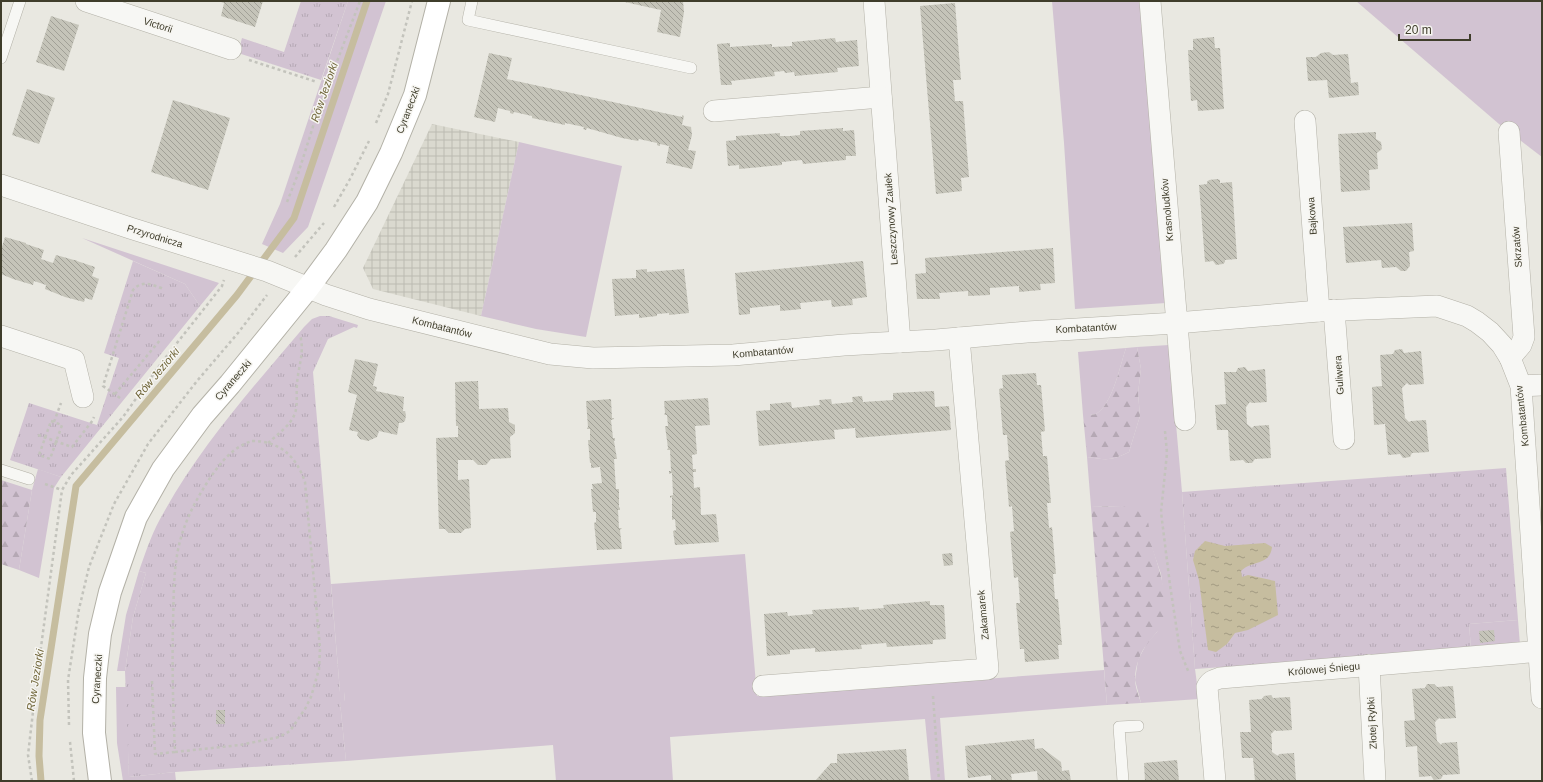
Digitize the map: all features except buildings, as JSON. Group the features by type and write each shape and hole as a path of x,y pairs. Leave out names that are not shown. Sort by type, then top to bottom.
{"street":[{"name":"Victorii","path":"86,1 231,49"},
{"name":"Cyraneczki","path":"100,781 94,733 95,678 100,634 110,592 136,516 162,469 202,416 308,288 336,250 367,202 391,153 415,95 439,1"},
{"name":"Leszczynowy Zaułek","path":"874,1 900,342"},
{"name":"Krasnoludków","path":"1150,1 1185,420"},
{"path":"714,111 881,97"},
{"name":"Bajkowa","path":"1305,121 1327,311"},
{"name":"Skrzatów","path":"1509,132 1524,337 1522,345 1510,358"},
{"name":"Przyrodnicza","path":"1,185 130,228 231,268 267,270 308,288"},
{"name":"Kombatantów","path":"308,288 369,309 550,354 593,358 733,355 844,345 1176,323 1327,311 1436,306 1467,316 1490,332 1502,345 1510,358 1521,386 1542,698"},
{"name":"Guliwera","path":"1327,311 1344,439"},
{"path":"1,336 74,360 83,397"},
{"name":"Zakamarek","path":"763,686 988,669 959,338"},
{"path":"1521,386 1542,384"},
{"name":"Królowej Śniegu","path":"1207,687 1211,682 1220,678 1540,651"},
{"name":"Złotej Rybki","path":"1369,665 1375,781"},
{"path":"1207,687 1214,781"}],"lane":[{"path":"1,58 20,1"},
{"path":"472,1 468,20 691,68"},
{"path":"1,470 29,479"},
{"path":"1123,781 1119,726 1138,726"}],"path":[{"path":"287,202 298,174 317,114 360,1"},
{"path":"375,126 388,94 412,1"},
{"path":"231,49 236,56 317,82"},
{"path":"330,213 350,179 370,140"},
{"path":"291,262 327,220"},
{"path":"32,781 28,756 62,490 71,475 123,417 162,362 222,286 231,268"},
{"path":"120,398 103,386 133,290 142,283 147,283 164,289"},
{"path":"268,443 290,423 297,406 297,384 302,353 302,341 298,328"},
{"path":"115,394 161,339"},
{"path":"51,421 62,425 50,459 39,455 51,421"},
{"path":"1165,426 1167,453 1161,512 1180,651 1191,679 1207,687"},
{"path":"152,681 155,754 176,752 240,745 285,734 293,727 305,709 316,683 319,669 320,648 305,482 302,471 296,461 286,451 274,444 252,441 243,444 225,458 210,478 194,505 180,541 176,562 174,593 172,682 176,752"},
{"path":"935,718 939,781"}],"shaded area":[{"path":"432,124 519,142 481,316 373,289 363,268"}],"green space":[{"path":"301,1 348,1 321,80 238,53 242,38 284,52"},
{"path":"348,1 386,1 308,227 283,253 262,244 280,204"},
{"path":"1052,1 1140,1 1166,303 1075,309 1064,143"},
{"path":"1356,1 1542,1 1542,157 1499,124"},
{"path":"519,142 622,166 586,337 536,329 481,316"},
{"path":"82,238 219,283 200,306 185,284"},
{"path":"133,261 185,284 200,306 61,477 10,460 29,403 97,425 119,358 104,353"},
{"path":"320,316 329,316 358,325 357,328 354,327 328,339 313,372 340,692 344,692 345,702 340,702 346,761 175,772 129,777 125,671 133,617 146,573 139,571 156,526 179,487 212,439 304,327 312,319"},
{"path":"1169,345 1195,669 1199,699 1141,703 1135,680 1138,660 1147,643 1157,632 1165,607 1161,574 1149,539 1148,522 1121,506 1091,507 1087,457 1109,459 1129,452 1140,416 1138,393 1141,369 1137,347"},
{"path":"1137,347 1141,369 1138,393 1140,416 1129,452 1109,459 1087,457 1083,415 1096,414 1102,409 1111,393 1126,348"},
{"path":"1126,348 1115,384 1107,402 1096,414 1083,415 1078,352"},
{"path":"1506,468 1518,620 1469,624 1471,649 1195,669 1182,492"},
{"path":"38,469 61,477 54,488 39,578 19,570 32,490"},
{"path":"1,480 32,490 19,570 1,564"},
{"path":"1121,506 1133,509 1144,515 1148,522 1149,538 1164,591 1165,611 1163,623 1140,655 1137,665 1135,682 1141,703 1107,705 1091,507"},
{"path":"745,554 757,696 1104,670 1107,705 940,718 945,781 931,781 925,719 670,737 673,781 556,781 553,745 346,761 340,702 345,701 344,692 340,692 331,584"},
{"path":"139,571 146,573 133,617 125,671 117,671 126,615"},
{"path":"1518,620 1520,645 1471,649 1469,624"},
{"path":"116,687 127,687 129,777 175,772 176,781 123,781 117,743"}],"water":[{"path":"1205,541 1225,546 1265,543 1272,547 1271,553 1268,557 1241,571 1242,577 1248,575 1275,581 1278,615 1248,630 1235,633 1227,644 1216,652 1208,650 1199,580 1193,560 1195,551"}],"waterway":[{"name":"Rów Jeziorki","path":"41,781 39,756 40,720 76,486 237,295 294,218 367,1"}]}
